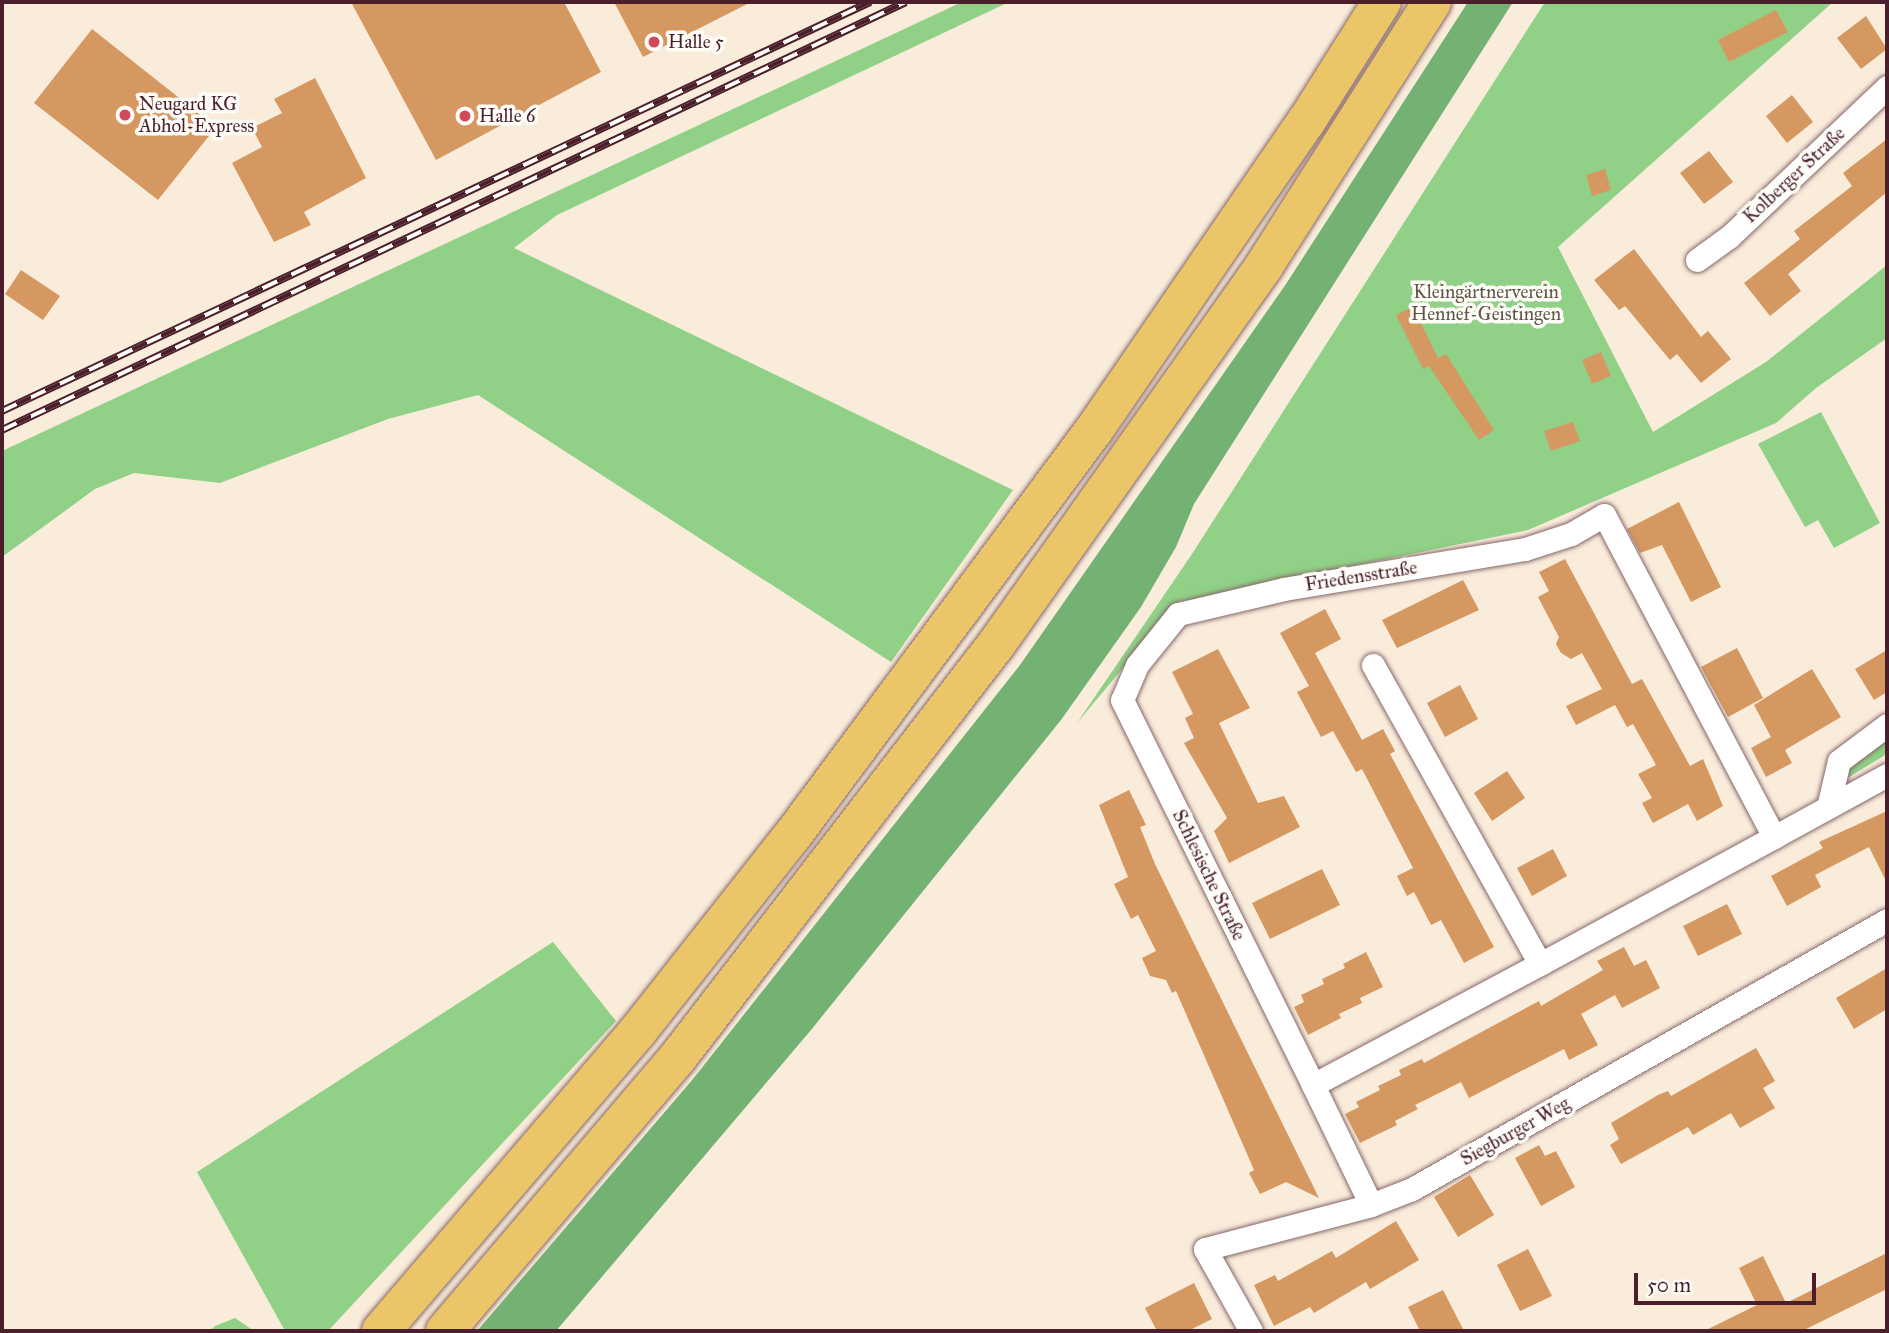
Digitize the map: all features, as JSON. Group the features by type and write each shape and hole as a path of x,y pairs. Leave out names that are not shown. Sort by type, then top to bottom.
{"highway":[{"path":"381,1331 630,1041 801,824 1094,430 1306,122 1382,2"},
{"path":"445,1331 679,1056 998,642 1264,266 1432,2"}],"street":[{"name":"Kolberger Straße","path":"1697,260 1729,237 1887,87"},
{"name":"Friedensstraße","path":"1137,665 1178,614 1284,589 1525,550 1571,534 1604,515 1774,837"},
{"name":"Schlesische Straße","path":"1137,665 1122,700 1371,1205"},
{"path":"1373,665 1540,964"},
{"path":"1828,807 1839,761 1887,725"},
{"path":"1312,1085 1887,775"},
{"name":"Siegburger Weg","path":"1251,1331 1205,1248 1371,1205 1412,1189 1887,920"}],"green space":[{"path":"962,2 1009,2 557,215 514,248 1013,490 891,662 478,395 388,419 220,483 134,473 95,489 2,557 2,451"},
{"path":"1468,2 1513,2 1194,504 1176,547 1141,607 1061,720 811,1030 556,1331 477,1331 693,1079 1020,665 1286,284"},
{"name":"Kleingärtnerverein Hennef-Geistingen","path":"1545,2 1833,2 1558,247 1653,432 1766,362 1887,265 1887,338 1816,388 1776,423 1528,530 1178,602 1077,723 1192,554"},
{"path":"1821,412 1880,523 1834,548 1818,520 1805,527 1758,444"},
{"path":"1887,736 1887,754 1849,777 1847,767"},
{"path":"553,942 616,1021 328,1331 285,1331 197,1172"},
{"path":"235,1318 254,1331 210,1331 215,1326"}],"building":[{"name":"Halle 6","path":"351,2 564,2 601,72 436,160"},
{"name":"Halle 5","path":"614,2 751,2 643,57"},
{"path":"1776,10 1788,32 1729,62 1718,40"},
{"path":"1866,16 1887,49 1861,69 1837,38"},
{"name":"Neugard KG Abhol-Express","path":"92,29 216,127 158,200 34,103"},
{"path":"315,78 366,178 304,212 311,225 274,242 232,163 262,147 252,128 282,113 274,99"},
{"path":"1792,95 1813,122 1787,143 1766,116"},
{"path":"1887,139 1887,192 1788,274 1801,291 1770,316 1744,283 1800,239 1794,231 1852,186 1843,173"},
{"path":"1709,151 1733,182 1704,204 1680,173"},
{"path":"1605,169 1611,190 1592,196 1586,175"},
{"path":"1634,249 1701,337 1708,331 1731,359 1701,383 1677,354 1670,360 1625,306 1619,310 1594,280"},
{"path":"21,270 60,296 43,320 5,294"},
{"path":"1413,307 1438,358 1446,354 1494,430 1479,440 1429,366 1423,369 1396,315"},
{"path":"1601,352 1611,376 1592,384 1582,360"},
{"path":"1573,422 1580,441 1551,451 1544,431"},
{"path":"1679,502 1721,587 1691,602 1662,545 1640,553 1627,529"},
{"path":"1565,559 1632,684 1642,679 1690,766 1703,759 1723,806 1697,821 1688,804 1653,823 1642,803 1652,798 1638,774 1656,765 1633,724 1627,727 1615,705 1576,725 1566,706 1602,689 1582,653 1571,659 1561,653 1556,644 1559,637 1538,597 1549,591 1539,572"},
{"path":"1463,580 1479,610 1397,648 1382,620"},
{"path":"1325,609 1341,639 1315,653 1362,740 1383,729 1395,751 1390,754 1494,947 1464,963 1441,920 1431,925 1414,892 1407,896 1397,876 1413,868 1362,769 1356,772 1333,731 1321,737 1297,692 1309,686 1280,633"},
{"path":"1737,648 1763,698 1728,717 1701,667"},
{"path":"1218,649 1250,708 1219,723 1258,803 1284,796 1300,827 1229,863 1214,831 1227,818 1184,743 1194,738 1185,718 1193,714 1172,672"},
{"path":"1887,650 1887,692 1874,700 1855,669"},
{"path":"1812,669 1841,717 1785,750 1792,763 1766,777 1751,748 1771,737 1754,705"},
{"path":"1460,685 1478,719 1445,737 1427,703"},
{"path":"1507,771 1525,798 1492,821 1474,793"},
{"path":"1129,790 1146,825 1140,827 1155,864 1319,1198 1286,1182 1260,1194 1249,1173 1254,1170 1176,991 1172,993 1166,980 1150,976 1142,958 1156,951 1138,915 1131,919 1114,884 1128,877 1099,805"},
{"path":"1887,811 1887,883 1869,847 1815,875 1821,887 1787,906 1771,876 1823,848 1819,842"},
{"path":"1553,849 1567,876 1532,896 1517,868"},
{"path":"1322,869 1340,905 1270,939 1252,903"},
{"path":"1727,904 1742,934 1698,956 1683,926"},
{"path":"1624,947 1634,966 1646,960 1660,988 1622,1008 1615,995 1581,1014 1598,1045 1569,1060 1564,1049 1469,1098 1461,1082 1415,1105 1418,1109 1395,1121 1397,1125 1360,1143 1345,1114 1359,1107 1356,1102 1380,1090 1378,1086 1401,1075 1399,1070 1422,1059 1424,1063 1539,1001 1541,1006 1603,970 1597,961"},
{"path":"1366,952 1383,987 1360,998 1362,1003 1339,1014 1341,1018 1308,1035 1294,1007 1304,1002 1301,995 1324,984 1322,979 1345,968 1343,964"},
{"path":"1887,968 1887,1009 1854,1029 1836,998"},
{"path":"1756,1048 1775,1081 1763,1088 1775,1108 1740,1128 1731,1113 1693,1135 1688,1127 1621,1164 1610,1145 1619,1139 1611,1123 1658,1095 1668,1091 1671,1096"},
{"path":"1539,1145 1545,1156 1556,1151 1575,1187 1541,1206 1515,1158"},
{"path":"1470,1175 1494,1215 1458,1237 1434,1197"},
{"path":"1396,1221 1419,1260 1370,1289 1366,1282 1314,1313 1310,1307 1274,1326 1254,1285 1275,1275 1278,1281 1332,1251 1336,1258"},
{"path":"1528,1249 1552,1296 1520,1311 1497,1265"},
{"path":"1887,1253 1887,1289 1802,1331 1704,1331 1757,1305 1739,1268 1763,1256 1786,1303"},
{"path":"1194,1283 1212,1319 1188,1331 1157,1331 1145,1308"},
{"path":"1443,1290 1464,1331 1420,1331 1408,1307"}],"railway":[{"path":"2,411 870,2"},
{"path":"2,430 906,2"}],"place":[{"name":"Halle 5","path":"654,42"},
{"name":"Neugard KG Abhol-Express","path":"125,115"},
{"name":"Halle 6","path":"465,116"}]}
